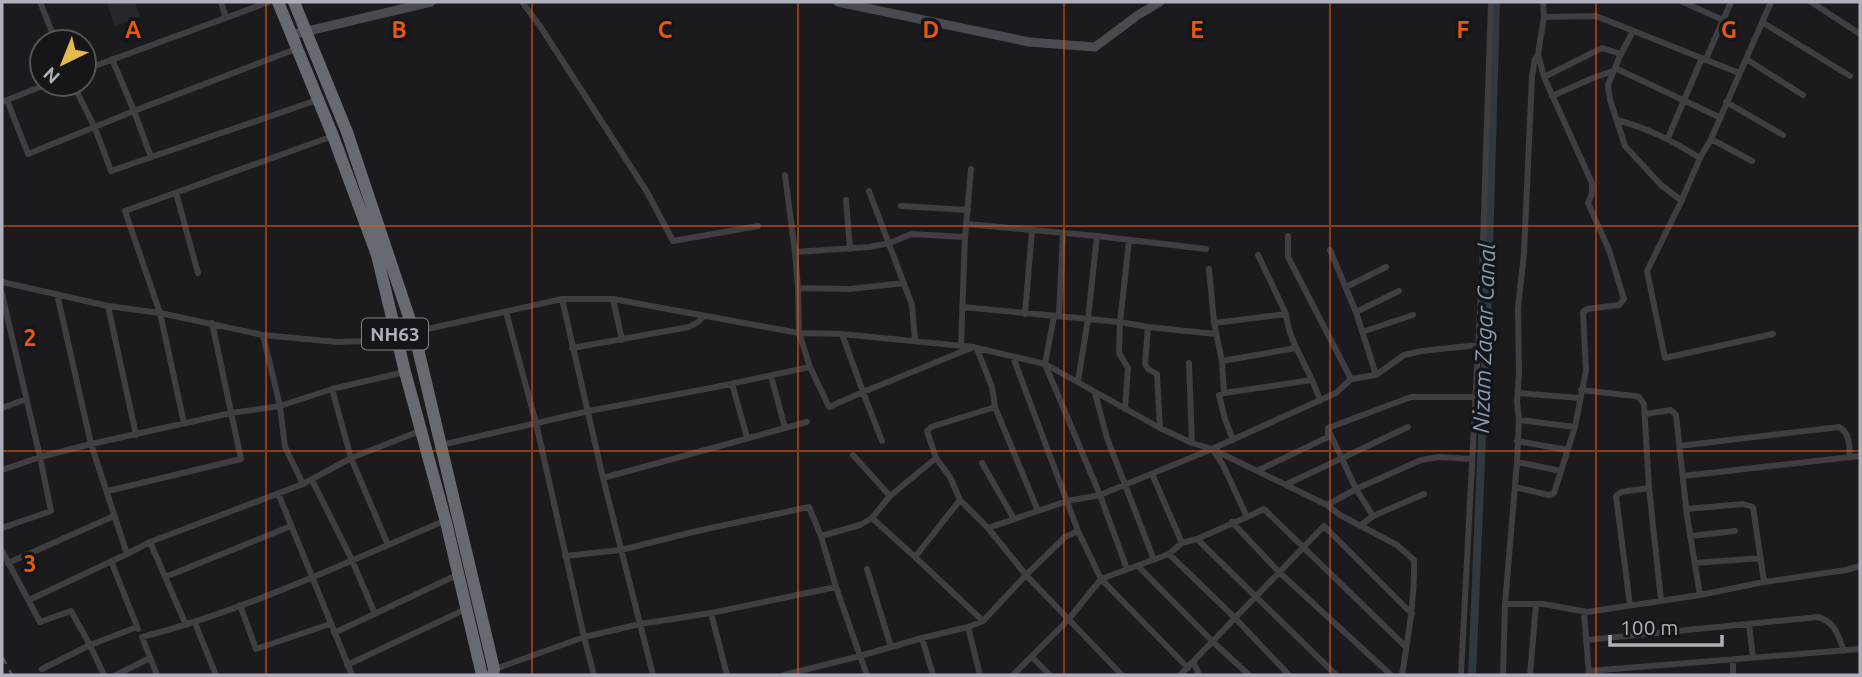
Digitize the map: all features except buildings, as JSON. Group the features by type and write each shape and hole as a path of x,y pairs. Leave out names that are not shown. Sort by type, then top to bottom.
{"highway":[{"name":"NH63","path":"278,2 333,136 376,255 457,575 485,674"},
{"name":"NH63","path":"294,2 347,132 414,332 441,445 485,674"}],"street":[{"path":"40,2 50,28"},
{"path":"221,2 226,18"},
{"path":"98,64 269,2"},
{"path":"291,35 431,2"},
{"path":"522,2 647,192 673,241 758,226"},
{"path":"838,2 1029,42 1095,47 1160,2"},
{"path":"1461,675 1476,397 1491,2"},
{"path":"1503,675 1505,604 1517,463 1520,373 1518,308 1524,253 1532,76 1544,17 1543,2"},
{"path":"1682,2 1723,20"},
{"path":"1668,138 1731,2"},
{"path":"1771,2 1711,139 1647,271 1665,358 1773,334"},
{"path":"1811,2 1860,34"},
{"path":"1544,17 1596,16 1739,73"},
{"path":"1762,22 1850,76"},
{"path":"1633,32 1614,70 1608,90 1625,146 1661,185 1682,201"},
{"path":"1544,77 1602,48 1621,54"},
{"path":"28,92 5,101 28,154 296,49"},
{"path":"1515,487 1552,495 1554,493 1575,427 1586,371 1583,312 1587,309 1619,305 1624,299 1609,250 1588,203 1592,194 1592,183 1544,77 1538,54"},
{"path":"112,59 151,157"},
{"path":"1746,59 1803,95"},
{"path":"1552,96 1614,70 1719,117"},
{"path":"80,98 111,171 317,100"},
{"path":"1726,102 1783,135"},
{"path":"1617,120 1644,127 1700,158"},
{"path":"184,423 160,313 125,211 333,136"},
{"path":"1711,139 1752,160"},
{"path":"961,345 965,237 971,169"},
{"path":"785,174 799,288 799,333 810,367 829,407 975,348"},
{"path":"869,191 912,304 915,341"},
{"path":"176,193 198,273"},
{"path":"846,200 850,249"},
{"path":"901,206 968,210"},
{"path":"967,224 1206,249"},
{"path":"1025,314 1032,231"},
{"path":"1063,233 1056,316 1045,364 1100,495 1127,569"},
{"path":"795,252 850,249 890,243 911,234 965,237"},
{"path":"1078,382 1097,236"},
{"path":"1288,236 1288,257 1351,379"},
{"path":"1125,409 1128,368 1119,353 1129,241"},
{"path":"1330,250 1356,312 1376,375"},
{"path":"1258,255 1286,314 1296,348 1316,386 1320,401"},
{"path":"1346,287 1386,267"},
{"path":"1209,270 1224,393"},
{"path":"2,282 108,306 160,313 263,335 331,342 397,340 414,332 562,299 613,299 799,333 842,334 961,345 1045,364 1160,428 1259,470 1397,545 1414,560 1415,585 1402,675"},
{"path":"799,288 850,289 904,283"},
{"path":"1356,312 1399,291"},
{"path":"2,294 51,511 2,528"},
{"path":"57,294 91,444 127,554"},
{"path":"562,299 603,478 653,675"},
{"path":"613,299 622,340"},
{"path":"108,306 136,435"},
{"path":"962,307 1120,321 1148,327 1216,334"},
{"path":"506,312 536,423 594,675"},
{"path":"1214,323 1286,314"},
{"path":"1362,332 1413,315"},
{"path":"572,348 689,327 704,316"},
{"path":"108,491 241,459 212,323"},
{"path":"1148,327 1145,364 1157,374 1160,428"},
{"path":"842,334 882,441"},
{"path":"263,335 280,405 285,447 303,484"},
{"path":"988,528 1067,501 1100,495 1152,474 1320,401 1336,393 1351,379 1376,375 1404,355 1478,345"},
{"path":"975,348 992,387 995,407 1038,511"},
{"path":"1222,361 1296,348"},
{"path":"1013,356 1078,531 1101,579 1199,675"},
{"path":"1189,363 1192,443"},
{"path":"441,445 589,411 810,367"},
{"path":"2,470 91,444 280,405 332,389 405,372"},
{"path":"771,376 785,428"},
{"path":"1233,440 1219,396 1224,393 1312,380"},
{"path":"732,384 747,438"},
{"path":"332,389 351,458 388,545"},
{"path":"1581,390 1635,396 1642,401 1661,600"},
{"path":"1095,393 1107,438 1154,559"},
{"path":"1518,393 1580,398"},
{"path":"1328,428 1411,397 1476,397"},
{"path":"2,408 26,398"},
{"path":"995,407 931,427 927,435 936,458 950,477 960,500 988,528 1026,575 1122,675"},
{"path":"1645,414 1673,411 1676,415 1686,509 1700,595"},
{"path":"1518,420 1575,427"},
{"path":"603,478 807,422"},
{"path":"1287,484 1408,427"},
{"path":"1679,446 1839,427 1843,429 1850,443 1849,457"},
{"path":"1328,428 1356,489 1373,516"},
{"path":"1259,470 1328,437 1328,428"},
{"path":"29,600 150,542 313,480 351,458 420,431"},
{"path":"1517,441 1568,450"},
{"path":"1212,449 1223,465 1247,517"},
{"path":"853,455 890,496"},
{"path":"1683,476 1860,456"},
{"path":"1327,505 1421,460 1439,457 1472,459"},
{"path":"821,536 860,526 872,518 890,496 936,458"},
{"path":"982,463 1014,519"},
{"path":"1517,463 1561,471"},
{"path":"1152,474 1182,543"},
{"path":"313,480 375,614"},
{"path":"1630,605 1616,496 1621,492 1649,488"},
{"path":"278,494 352,675"},
{"path":"1361,525 1373,516 1424,494"},
{"path":"915,557 960,500"},
{"path":"1686,509 1750,505 1754,509 1765,582"},
{"path":"565,556 621,550 809,507 867,675"},
{"path":"1013,675 1068,620 1101,579 1169,555 1182,543 1197,540 1264,509 1406,647"},
{"path":"8,563 114,516"},
{"path":"872,518 983,621"},
{"path":"142,637 195,623 444,521"},
{"path":"1232,522 1279,572 1391,675"},
{"path":"164,576 291,526"},
{"path":"1180,675 1324,527 1412,614"},
{"path":"784,675 983,621 1065,537 1078,531"},
{"path":"1690,536 1735,531"},
{"path":"1197,540 1336,675"},
{"path":"150,542 186,625"},
{"path":"2,551 40,622 71,611 104,675"},
{"path":"1169,555 1235,618 1289,675"},
{"path":"1695,563 1761,558"},
{"path":"111,561 157,675"},
{"path":"1139,566 1249,675"},
{"path":"1505,604 1547,604 1584,611 1700,595 1860,566"},
{"path":"867,569 891,647"},
{"path":"334,633 457,575"},
{"path":"485,674 584,637 836,587"},
{"path":"1530,675 1536,604"},
{"path":"240,605 256,649 330,624"},
{"path":"347,665 466,609"},
{"path":"1584,611 1589,673 1860,649"},
{"path":"711,613 727,675"},
{"path":"1587,640 1818,617 1834,627 1844,651"},
{"path":"195,623 216,675"},
{"path":"1749,624 1753,658"},
{"path":"42,669 90,645 137,627"},
{"path":"968,627 981,675"},
{"path":"922,638 933,675"},
{"path":"1032,657 1050,675"},
{"path":"116,675 150,658"},
{"path":"1733,659 1733,675"}],"shaded area":[{"path":"107,2 135,2 140,17 114,26"}],"waterway":[{"name":"Nizam Zagar Canal","path":"1472,675 1487,320 1496,2"}],"railway":[{"path":"2,656 12,675"}]}
